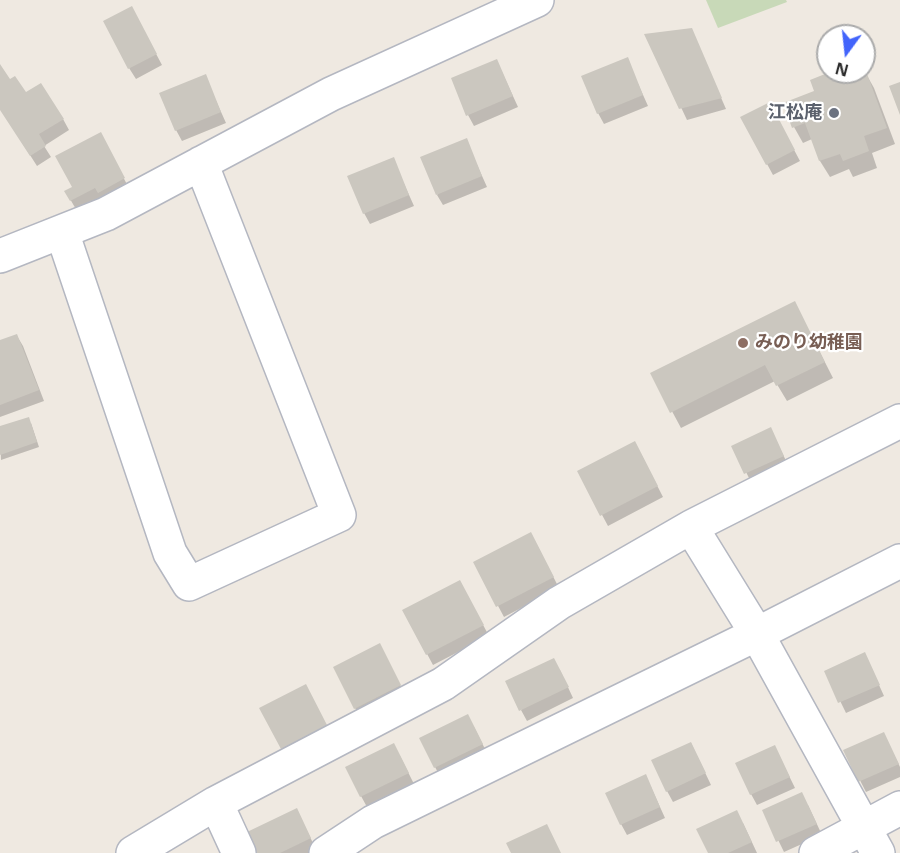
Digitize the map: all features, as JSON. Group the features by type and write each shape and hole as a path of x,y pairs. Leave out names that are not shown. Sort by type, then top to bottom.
{"street":[{"path":"0,256 106,214 331,94 537,0"},
{"path":"62,232 170,553 189,584 339,515 201,164"},
{"path":"133,853 216,803 443,684 559,603 691,527 900,421"},
{"path":"691,527 757,634 870,841"},
{"path":"326,853 373,822 757,634 900,561"},
{"path":"216,803 239,853"},
{"path":"816,853 870,841 900,808"}],"green space":[{"path":"706,0 786,0 787,2 718,28"}],"building":[{"path":"132,6 157,54 128,69 103,21"},
{"path":"692,28 722,98 679,109 644,34"},
{"path":"628,57 643,95 597,114 581,76"},
{"path":"497,59 513,96 466,116 451,78"},
{"path":"0,64 10,79 15,76 26,92 41,83 64,119 39,134 46,146 30,156 0,110"},
{"path":"206,74 221,112 175,131 159,93"},
{"name":"江松庵","path":"816,78 816,84 871,84 887,128 864,136 869,151 843,161 840,154 819,161 805,123 792,128 783,103 814,91 810,80"},
{"path":"900,82 900,115 889,86"},
{"path":"770,102 795,150 766,165 740,117"},
{"path":"101,132 125,178 98,193 95,188 70,201 64,191 72,187 55,156"},
{"path":"467,138 482,176 436,195 420,157"},
{"path":"394,157 409,195 363,214 347,176"},
{"path":"795,301 825,362 776,386 765,365 670,413 650,373"},
{"path":"17,334 39,390 0,405 0,340"},
{"path":"29,417 37,442 0,455 0,426"},
{"path":"771,427 784,456 744,474 731,446"},
{"path":"635,441 658,486 600,516 577,471"},
{"path":"531,532 554,577 496,607 473,562"},
{"path":"460,580 484,625 426,655 402,610"},
{"path":"380,643 401,685 354,709 333,667"},
{"path":"865,652 880,685 838,703 824,671"},
{"path":"554,658 569,687 519,711 505,681"},
{"path":"306,684 327,725 281,749 259,708"},
{"path":"468,714 483,744 434,768 419,738"},
{"path":"884,732 899,764 858,782 843,750"},
{"path":"691,742 706,773 666,792 651,760"},
{"path":"394,743 409,773 360,797 345,767"},
{"path":"775,745 790,777 750,795 735,763"},
{"path":"646,774 660,807 620,825 605,793"},
{"path":"802,792 817,824 776,842 762,810"},
{"path":"297,808 311,838 280,853 257,853 247,832"},
{"path":"737,810 752,842 728,853 708,853 696,829"},
{"path":"547,824 561,853 511,853 506,843"}],"place":[{"name":"江松庵","path":"834,113"},
{"name":"みのり幼稚園","path":"743,343"}]}
